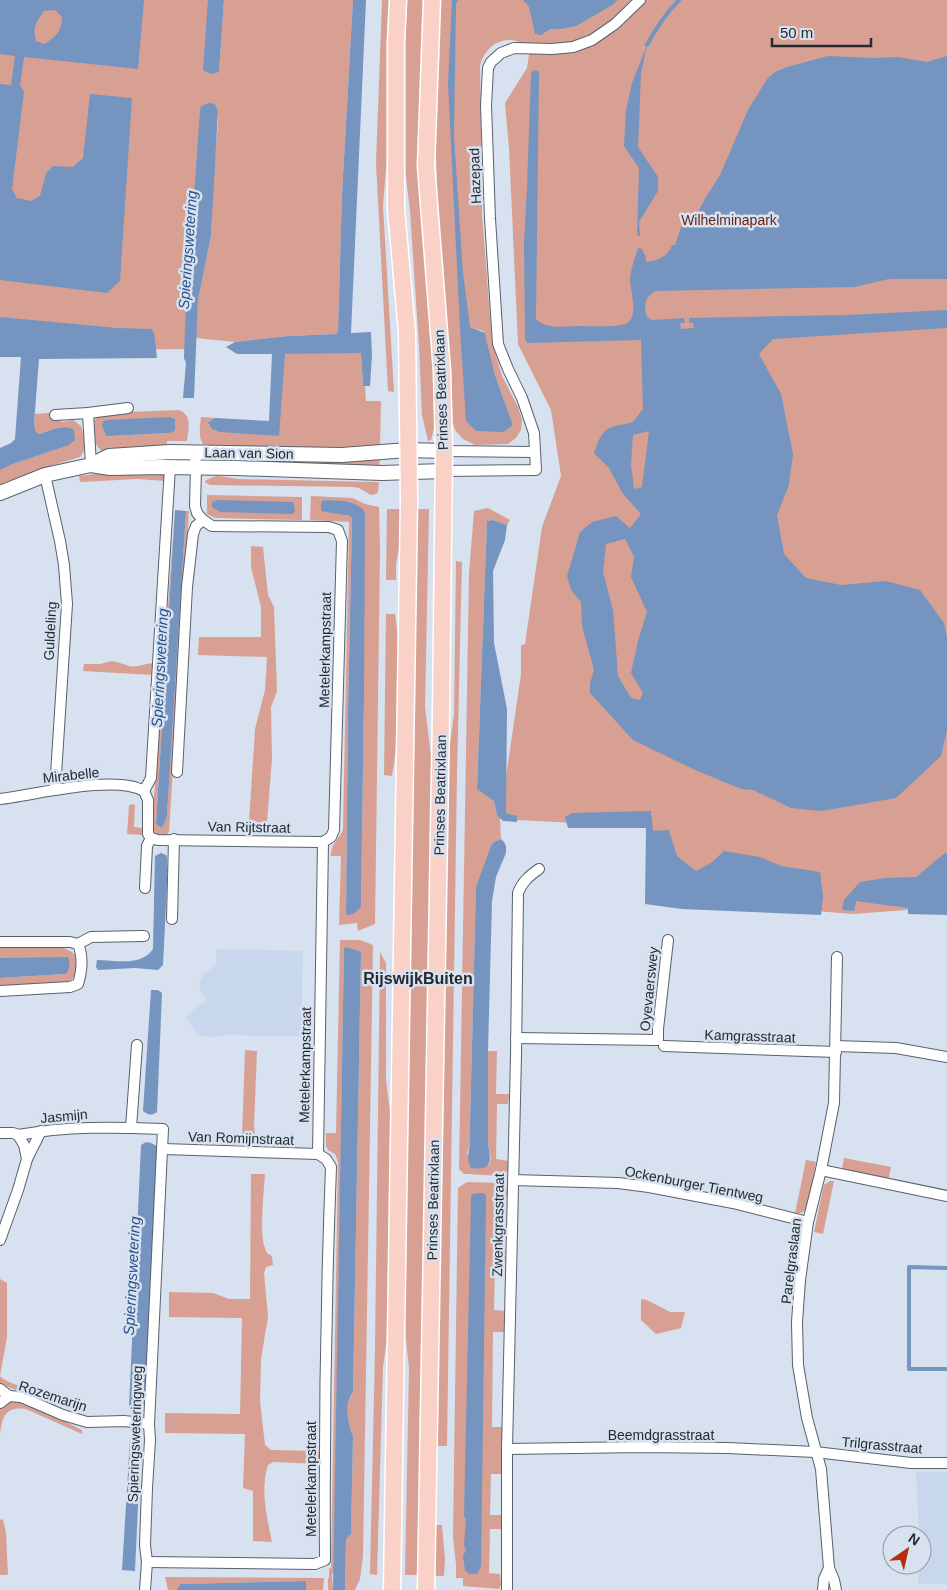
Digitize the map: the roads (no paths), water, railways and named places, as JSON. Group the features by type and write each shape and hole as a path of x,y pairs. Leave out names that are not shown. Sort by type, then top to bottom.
{"main road":[{"path":"392,1590 409,473 406,332 396,209 395,70 398,0"},
{"name":"Prinses Beatrixlaan","path":"426,1590 444,451 442,371 426,166 432,0"}],"street":[{"name":"Hazepad","path":"443,471 536,470 534,433 522,398 498,344 486,114 488,68 491,62 501,53 514,48 552,49 573,47 592,40 615,24 640,0"},
{"path":"55,415 128,408"},
{"path":"88,413 91,465"},
{"name":"Laan van Sion","path":"0,493 45,475 91,465 109,456 163,452 342,455 408,450 444,451"},
{"path":"444,451 535,452"},
{"path":"177,772 192,534 196,526 203,520 197,513 195,506 195,452"},
{"name":"Laan van Sion","path":"91,465 110,468 170,467 409,473 443,471"},
{"path":"170,467 151,778 144,791 148,800 148,834 151,838 158,840 174,839 172,919"},
{"name":"Guldeling","path":"45,475 60,541 67,604 54,790"},
{"name":"Metelerkampstraat","path":"147,1562 315,1564 325,1560 324,1457 327,1261 331,1167 326,1159 318,1154 323,842 331,837 334,830 342,541 338,530 329,528 212,526 203,520"},
{"name":"Mirabelle","path":"0,799 100,785 128,785 144,791"},
{"path":"145,888 147,846 151,838"},
{"name":"Van Rijtstraat","path":"174,839 323,842"},
{"name":"Zwenkgrasstraat","path":"507,1590 507,1449 518,893 527,877 538,869"},
{"path":"0,942 70,942 78,944 91,937 144,936"},
{"name":"Oyevaerswey","path":"661,1043 658,1029 668,940"},
{"path":"0,991 70,987 78,984 81,974 81,952 78,944"},
{"name":"Parelgraslaan","path":"836,1590 834,1580 828,1568 821,1469 807,1418 798,1365 797,1338 800,1280 808,1222 821,1170 834,1103 837,957"},
{"name":"Kamgrasstraat","path":"516,1038 836,1049 896,1048 947,1056"},
{"path":"131,1128 136,1044"},
{"name":"Jasmijn","path":"0,1133 18,1135 42,1131 100,1127 163,1129"},
{"name":"Spieringsweteringweg","path":"145,1590 149,1424 163,1129"},
{"path":"0,1240 27,1159 42,1131"},
{"path":"18,1135 24,1145 27,1159"},
{"name":"Van Romijnstraat","path":"163,1150 318,1154"},
{"path":"821,1170 947,1196"},
{"name":"Ockenburger Tientweg","path":"513,1180 618,1183 649,1187 733,1203 808,1222"},
{"path":"0,1388 9,1396 0,1403"},
{"name":"Rozemarijn","path":"9,1396 22,1397 63,1415 87,1422 124,1421 149,1424"},
{"name":"Beemdgrasstraat","path":"507,1449 728,1448 816,1452"},
{"name":"Trilgrasstraat","path":"816,1452 911,1463 947,1463"},
{"name":"Parelgraslaan","path":"824,1590 824,1579 828,1568"}],"water":[{"path":"0,0 144,0 138,69 24,57 20,85 24,92 12,189 17,198 31,201 40,196 46,173 53,166 73,167 83,158 90,94 132,98 120,281 107,293 0,280 0,84 11,85 15,56 0,54","holes":["55,10 62,17 61,26 52,39 44,44 36,41 34,32 39,18 44,11"]},
{"path":"208,0 224,0 219,72 211,74 203,70"},
{"path":"353,0 366,0 351,333 371,332 370,386 363,386 361,353 285,354 279,436 220,432 212,429 208,423 215,418 269,421 272,354 237,354 226,347 235,342 288,336 336,334 338,331 342,194"},
{"path":"452,0 458,0 456,4 454,136 463,273 470,327 485,333 495,375 513,425 504,432 476,431 466,421 448,83"},
{"path":"523,0 617,0 614,4 576,26 550,29 541,35 535,34 529,7"},
{"path":"647,45 641,73 638,147 658,177 658,191 639,222 640,236 637,235 639,168 624,146 626,110 632,83"},
{"path":"828,56 897,57 927,62 947,56 947,279 889,279 854,287 655,291 649,296 645,305 647,317 652,320 684,318 685,323 680,323 681,329 694,328 693,323 689,323 689,318 848,315 947,310 947,328 773,339 759,354 781,394 793,454 789,485 777,515 784,554 806,578 841,585 886,581 920,590 944,623 947,637 947,730 941,756 896,798 822,811 791,808 753,790 741,789 693,769 633,740 590,693 590,683 594,670 582,626 581,602 571,590 567,576 580,532 592,522 616,516 630,528 641,514 623,494 609,468 594,453 603,433 616,426 633,422 643,409 641,340 527,343 525,338 524,243 531,73 534,70 539,72 536,319 545,325 562,327 617,326 627,323 633,315 630,279 638,248 642,249 646,262 662,257 672,245 675,245 683,222 695,218 720,175 748,110 767,79 775,72","holes":["649,431 642,487 634,489 631,464 633,435","625,539 634,557 631,577 647,612 631,673 643,693 640,700 631,698 618,676 613,610 603,572 606,544"]},
{"path":"209,103 215,104 218,111 211,236 198,300 194,398 183,398 186,363 184,358 185,325 200,110 201,106"},
{"path":"0,317 117,328 151,329 154,333 157,358 39,359 34,424 36,432 39,434 66,427 74,430 75,440 69,445 0,470 0,448 15,439 21,357 0,357"},
{"path":"170,417 175,419 175,431 168,433 106,436 102,426 103,421 108,420"},
{"path":"219,500 293,502 295,510 293,514 220,512 212,507 212,502"},
{"path":"323,500 351,503 365,512 361,907 355,913 348,915 346,914 348,711 352,519 350,516 321,511"},
{"path":"175,510 186,511 167,816 163,827 160,827 156,824"},
{"path":"493,520 507,525 505,540 493,571 494,643 507,709 506,813 517,816 517,822 503,821 497,815 494,801 477,789 487,521"},
{"path":"651,811 653,831 669,830 677,856 696,871 711,863 724,851 760,857 781,866 820,872 823,896 821,915 682,909 645,904 646,828 568,828 565,817 572,813"},
{"path":"501,839 506,846 506,853 496,877 492,901 488,1051 488,1145 490,1161 486,1167 478,1169 471,1168 468,1158 470,1142 476,887 491,846 494,842"},
{"path":"161,853 166,855 167,858 163,965 158,970 135,968 98,970 96,967 97,960 135,960 148,955 153,949 155,856"},
{"path":"947,853 947,915 908,914 908,908 856,901 854,911 842,910 844,900 860,882 885,878 916,877"},
{"path":"344,948 361,952 353,1392 348,1401 348,1419 353,1436 351,1535 346,1540 345,1590 333,1590"},
{"path":"68,957 69,966 66,974 0,978 0,958"},
{"path":"151,990 158,990 162,993 157,1112 153,1114 143,1111"},
{"path":"146,1142 157,1146 145,1403 140,1409 132,1410 129,1407 141,1145"},
{"path":"483,1193 486,1195 486,1199 481,1566 477,1574 469,1574 465,1570 463,1556 466,1550 464,1545 466,1520 464,1516 471,1198 472,1194"},
{"path":"130,1440 141,1440 135,1571 122,1570"},
{"path":"306,1581 306,1590 177,1590 180,1584"}],"waterway":[{"path":"647,45 661,21 679,0"},
{"path":"947,1268 909,1267 909,1369 947,1369"}],"district":[{"name":"RijswijkBuiten","path":"418,978"}],"park label":[{"name":"Wilhelminapark","path":"729,220"}],"water label":[{"name":"Spieringswetering","path":"188,250"},
{"name":"Spieringswetering","path":"160,668"},
{"name":"Spieringswetering","path":"132,1276"}]}
